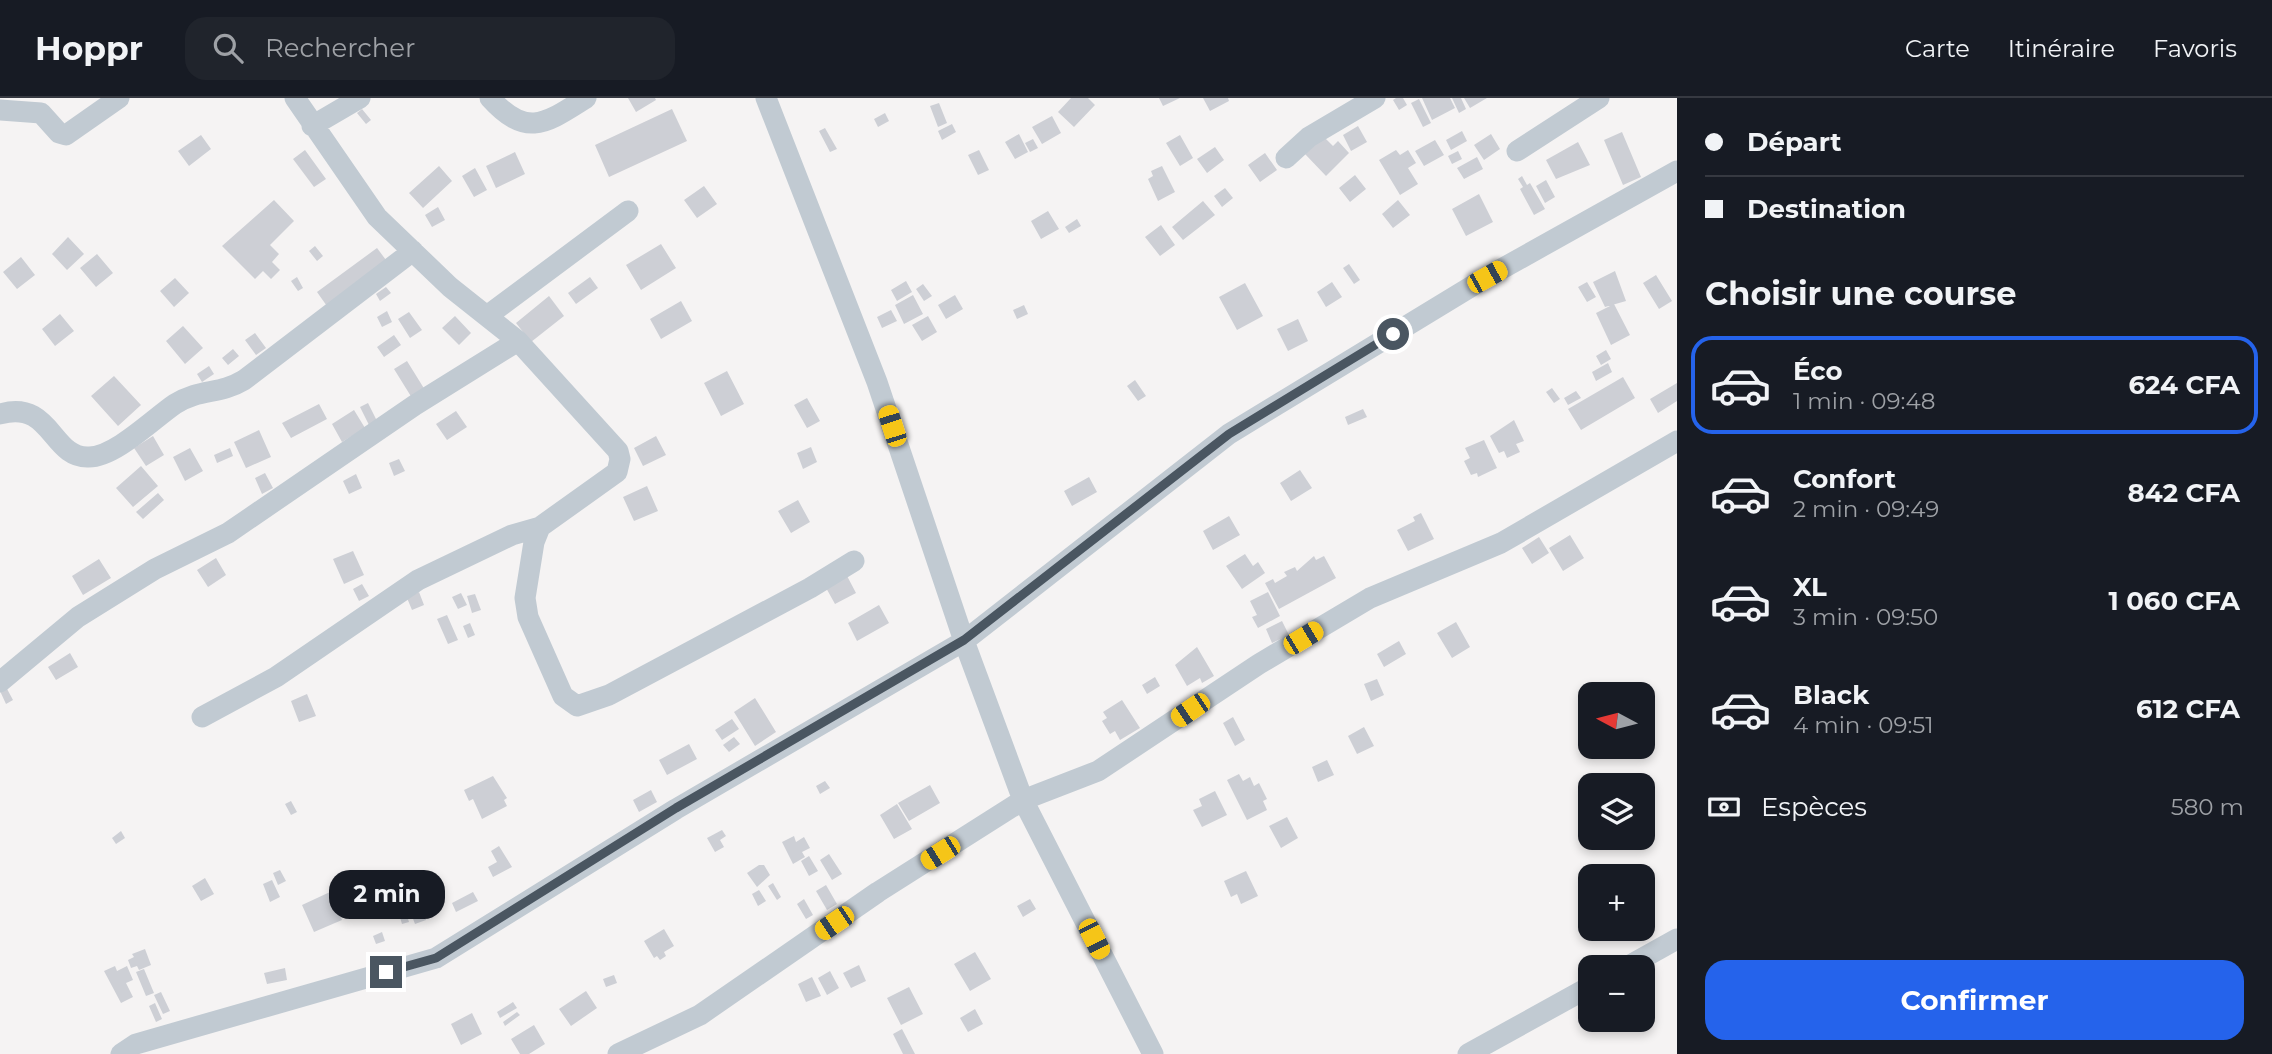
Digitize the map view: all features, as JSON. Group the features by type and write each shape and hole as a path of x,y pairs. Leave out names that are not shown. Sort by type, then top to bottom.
{"street":[{"path":"0,110 41,113 59,133 66,135 119,98"},
{"path":"202,717 276,677 418,580 512,535 540,527 617,472 620,459 618,451 519,341 487,316 377,217 295,98"},
{"path":"312,126 360,98"},
{"path":"490,98 505,115 530,124 545,123 586,98"},
{"path":"766,98 877,382 964,640 1023,800 1153,1054"},
{"path":"1286,158 1309,137 1375,98"},
{"path":"1517,151 1599,98"},
{"path":"121,1054 136,1044 436,958 676,808 964,640 1229,434 1487,277 1677,171"},
{"path":"487,316 628,211"},
{"path":"0,414 19,410 35,415 75,455 89,457 105,454 200,390 216,391 244,380 413,251"},
{"path":"0,682 78,617 155,569 228,533 415,405 519,341"},
{"path":"618,1054 700,1015 878,892 1023,800 1098,772 1259,664 1370,598 1501,543 1677,441"},
{"path":"540,527 534,542 525,598 528,617 563,696 577,706 609,695 810,588 854,561"},
{"path":"1648,955 1677,939"},
{"path":"1468,1054 1578,993"}],"building":[{"path":"628,98 655,98 656,100 636,112"},
{"path":"1071,98 1088,98 1095,105 1074,127 1058,112"},
{"path":"1159,98 1180,98 1163,106"},
{"path":"1203,98 1228,98 1229,101 1210,111"},
{"path":"1403,98 1407,105 1399,110 1393,100"},
{"path":"1422,98 1450,98 1455,108 1432,120"},
{"path":"1452,98 1461,98 1466,109 1459,113"},
{"path":"1464,98 1487,98 1470,108"},
{"path":"1419,99 1431,123 1423,127 1411,103"},
{"path":"939,103 947,123 938,127 930,106"},
{"path":"362,109 371,120 366,124 357,113"},
{"path":"672,109 687,141 609,177 595,145"},
{"path":"885,113 889,121 878,127 874,119"},
{"path":"1052,116 1061,133 1042,144 1032,127"},
{"path":"952,124 956,132 942,140 938,131"},
{"path":"1358,126 1367,142 1351,151 1343,135"},
{"path":"825,128 837,149 830,152 819,131"},
{"path":"1462,131 1467,141 1451,150 1446,140"},
{"path":"1622,132 1641,177 1623,185 1604,140"},
{"path":"1019,134 1028,152 1015,159 1005,142"},
{"path":"1491,134 1500,149 1484,160 1474,145"},
{"path":"201,135 211,149 189,166 178,151"},
{"path":"1180,135 1193,158 1180,166 1166,143"},
{"path":"1323,136 1333,146 1338,141 1349,153 1326,176 1305,154"},
{"path":"1033,139 1038,148 1030,152 1025,143"},
{"path":"1435,140 1444,155 1424,166 1415,151"},
{"path":"1578,142 1590,165 1556,179 1546,160"},
{"path":"1215,147 1224,160 1207,173 1197,159"},
{"path":"305,150 326,179 314,187 293,159"},
{"path":"979,150 989,170 978,175 968,155"},
{"path":"1396,150 1400,155 1408,150 1416,163 1408,168 1418,184 1400,195 1379,160"},
{"path":"1458,151 1462,159 1452,164 1448,156"},
{"path":"515,152 525,174 496,188 486,166"},
{"path":"1265,153 1277,170 1260,182 1248,165"},
{"path":"1477,157 1483,169 1464,179 1457,168"},
{"path":"439,166 452,181 423,208 409,193"},
{"path":"1162,166 1175,192 1158,201 1148,179 1153,176 1151,171"},
{"path":"475,168 487,190 474,197 462,176"},
{"path":"1355,175 1366,189 1350,202 1339,188"},
{"path":"1522,176 1527,185 1530,183 1545,209 1534,215 1520,189 1523,187 1518,179"},
{"path":"1546,180 1555,197 1545,203 1536,186"},
{"path":"704,186 717,204 697,218 684,200"},
{"path":"1225,188 1233,198 1222,207 1214,196"},
{"path":"1479,194 1493,222 1466,236 1452,209"},
{"path":"274,200 294,221 270,245 279,254 272,262 280,270 271,279 263,271 255,279 222,246"},
{"path":"1398,200 1410,215 1393,228 1382,214"},
{"path":"1203,201 1215,215 1183,240 1172,227"},
{"path":"438,207 445,220 432,227 425,215"},
{"path":"1048,211 1059,229 1041,239 1031,221"},
{"path":"1077,219 1081,226 1069,233 1065,227"},
{"path":"1161,225 1175,245 1160,256 1145,237"},
{"path":"68,237 84,254 67,270 52,254"},
{"path":"661,244 676,268 641,290 626,265"},
{"path":"315,246 323,256 317,261 309,251"},
{"path":"377,248 389,264 329,309 317,292"},
{"path":"97,254 113,273 96,287 80,268"},
{"path":"21,257 35,275 17,289 3,272"},
{"path":"1349,264 1360,280 1354,284 1343,268"},
{"path":"1615,271 1626,301 1605,307 1593,282"},
{"path":"1656,275 1672,301 1659,309 1643,283"},
{"path":"297,277 303,288 298,291 291,281"},
{"path":"590,277 598,288 576,304 568,293"},
{"path":"175,278 189,293 174,307 160,291"},
{"path":"906,281 912,292 897,301 891,290"},
{"path":"1332,282 1342,297 1326,307 1317,292"},
{"path":"1587,282 1596,297 1587,302 1578,287"},
{"path":"1245,283 1263,316 1237,330 1219,297"},
{"path":"923,284 932,296 924,301 916,289"},
{"path":"386,287 391,293 380,301 376,294"},
{"path":"913,295 923,314 904,324 895,305"},
{"path":"955,295 963,309 946,319 938,305"},
{"path":"549,296 564,316 531,342 516,323"},
{"path":"681,301 692,321 661,339 650,319"},
{"path":"1614,304 1630,335 1611,345 1596,313"},
{"path":"1024,305 1028,314 1017,319 1013,310"},
{"path":"891,310 897,321 882,328 877,317"},
{"path":"387,311 392,322 382,327 377,317"},
{"path":"409,312 422,330 410,338 398,319"},
{"path":"60,314 74,331 55,346 42,329"},
{"path":"455,316 471,333 459,345 442,328"},
{"path":"928,316 937,332 922,341 912,325"},
{"path":"1298,319 1308,341 1288,351 1277,329"},
{"path":"183,326 203,348 185,364 166,341"},
{"path":"255,333 266,348 256,355 245,340"},
{"path":"394,335 401,345 384,357 377,347"},
{"path":"233,349 239,356 228,365 222,358"},
{"path":"1606,350 1611,359 1601,365 1596,356"},
{"path":"407,361 425,390 412,398 394,369"},
{"path":"1608,363 1612,372 1596,381 1592,372"},
{"path":"209,366 214,374 202,382 197,374"},
{"path":"727,371 744,404 721,416 704,383"},
{"path":"114,376 141,405 118,426 91,396"},
{"path":"1623,377 1635,398 1581,430 1568,409"},
{"path":"1135,380 1146,396 1138,401 1127,386"},
{"path":"1677,383 1677,401 1658,413 1650,399"},
{"path":"1552,388 1560,399 1554,403 1546,392"},
{"path":"1576,391 1581,398 1568,405 1564,398"},
{"path":"807,398 820,421 807,428 794,405"},
{"path":"368,403 378,423 370,427 360,407"},
{"path":"319,404 327,419 291,438 282,423"},
{"path":"1363,409 1367,417 1348,425 1345,417"},
{"path":"354,410 365,428 342,442 332,424"},
{"path":"456,411 467,427 447,440 436,424"},
{"path":"1514,420 1524,441 1516,444 1520,452 1507,458 1504,451 1499,453 1490,436"},
{"path":"259,430 271,457 246,468 234,442"},
{"path":"153,436 164,455 146,466 134,448"},
{"path":"656,436 666,455 643,466 634,448"},
{"path":"1484,440 1497,468 1478,477 1477,473 1471,475 1464,461 1470,458 1465,448"},
{"path":"811,447 817,462 803,469 797,453"},
{"path":"190,448 203,471 185,481 173,457"},
{"path":"230,448 233,456 217,463 214,455"},
{"path":"399,459 405,471 394,476 389,463"},
{"path":"141,466 158,486 133,507 116,488"},
{"path":"1300,470 1312,488 1291,501 1280,483"},
{"path":"265,473 273,488 262,494 255,478"},
{"path":"356,474 362,488 349,494 343,481"},
{"path":"1089,477 1097,492 1072,506 1064,491"},
{"path":"647,486 658,511 634,521 623,497"},
{"path":"158,493 164,500 143,519 136,512"},
{"path":"798,500 810,522 791,533 778,511"},
{"path":"1421,513 1434,539 1408,551 1397,530 1415,521 1413,517"},
{"path":"1229,516 1240,535 1213,550 1203,531"},
{"path":"1570,535 1584,558 1563,571 1549,548"},
{"path":"1539,537 1549,553 1532,564 1522,548"},
{"path":"353,551 364,575 344,584 333,559"},
{"path":"1245,554 1253,566 1258,562 1265,573 1242,589 1226,566"},
{"path":"1314,556 1316,560 1324,556 1336,578 1279,609 1265,583 1273,579 1275,583 1287,576 1284,572 1295,567 1297,571"},
{"path":"216,558 226,575 208,587 197,570"},
{"path":"99,559 111,578 83,595 72,576"},
{"path":"846,574 856,593 835,604 825,586"},
{"path":"362,584 369,596 359,601 353,589"},
{"path":"419,592 424,605 412,610 407,598"},
{"path":"1268,592 1280,616 1258,628 1252,617 1257,615 1250,601"},
{"path":"461,593 467,605 458,609 452,597"},
{"path":"475,594 481,610 472,613 467,596"},
{"path":"879,605 889,623 857,641 848,623"},
{"path":"447,615 458,640 448,644 437,619"},
{"path":"1282,621 1289,635 1272,643 1266,629"},
{"path":"1456,622 1470,647 1452,658 1437,633"},
{"path":"470,623 475,635 468,638 463,626"},
{"path":"1399,641 1406,654 1384,667 1377,654"},
{"path":"1197,647 1214,676 1202,683 1200,678 1187,686 1175,665"},
{"path":"70,653 78,667 56,680 48,667"},
{"path":"1155,677 1160,686 1147,694 1142,685"},
{"path":"1377,679 1384,695 1371,701 1364,684"},
{"path":"6,687 13,700 6,704 0,691"},
{"path":"307,694 316,716 299,722 291,701"},
{"path":"755,698 776,732 755,746 734,712"},
{"path":"1122,700 1140,728 1120,740 1115,731 1110,734 1102,721 1107,718 1103,712"},
{"path":"1233,717 1245,740 1235,746 1223,723"},
{"path":"732,719 739,729 722,740 715,730"},
{"path":"1364,727 1374,746 1357,754 1348,736"},
{"path":"734,737 740,744 729,752 723,745"},
{"path":"689,744 697,759 667,775 659,760"},
{"path":"1327,760 1334,775 1318,782 1312,767"},
{"path":"1239,774 1243,781 1250,777 1254,786 1259,783 1267,799 1263,801 1267,810 1247,820 1227,780"},
{"path":"493,776 507,798 504,800 507,806 482,819 473,799 469,801 464,790"},
{"path":"825,781 830,788 820,794 816,786"},
{"path":"930,785 940,803 909,821 898,803"},
{"path":"651,790 657,802 639,812 633,800"},
{"path":"1215,791 1227,815 1202,827 1193,810 1202,806 1199,799"},
{"path":"291,801 297,812 291,815 285,804"},
{"path":"897,804 912,829 894,839 880,815"},
{"path":"1287,817 1298,838 1281,848 1269,826"},
{"path":"722,830 726,836 720,840 724,847 715,852 707,838"},
{"path":"121,831 125,838 116,844 112,838"},
{"path":"794,836 796,842 804,837 810,848 802,852 805,857 793,864 782,842"},
{"path":"499,846 512,867 493,877 488,867 497,862 491,851"},
{"path":"829,854 842,874 832,880 820,860"},
{"path":"809,856 818,871 809,876 801,861"},
{"path":"759,865 764,865 770,875 757,887 747,873"},
{"path":"280,870 286,881 278,885 273,873"},
{"path":"1246,871 1258,896 1241,904 1237,894 1231,897 1224,881"},
{"path":"205,878 214,894 201,901 192,886"},
{"path":"272,880 280,897 270,902 263,884"},
{"path":"773,883 781,897 777,900 768,886"},
{"path":"826,885 837,904 827,910 816,891"},
{"path":"759,890 766,901 758,906 752,894"},
{"path":"330,892 342,920 314,932 302,905"},
{"path":"473,892 478,901 456,912 452,903"},
{"path":"804,899 813,915 806,919 797,904"},
{"path":"1030,899 1036,909 1023,917 1017,906"},
{"path":"422,907 426,920 415,924 410,911"},
{"path":"405,909 409,922 402,924 398,911"},
{"path":"664,929 674,946 664,952 666,956 660,960 657,956 654,958 644,941"},
{"path":"382,932 385,941 376,944 373,936"},
{"path":"145,949 151,965 139,970 137,966 131,968 128,960 134,957 132,954"},
{"path":"975,952 991,979 970,991 954,964"},
{"path":"859,965 866,981 851,988 843,973"},
{"path":"115,966 117,971 127,966 133,980 126,983 133,997 121,1003 104,971"},
{"path":"285,968 287,980 267,984 264,973"},
{"path":"144,969 154,993 146,996 136,972"},
{"path":"830,971 839,988 827,995 818,978"},
{"path":"614,975 617,983 606,987 603,979"},
{"path":"812,977 821,996 806,1002 798,984"},
{"path":"909,987 923,1014 901,1025 887,998"},
{"path":"586,991 597,1008 571,1026 559,1009"},
{"path":"161,992 170,1011 163,1014 154,995"},
{"path":"513,1002 517,1008 500,1018 497,1012"},
{"path":"155,1003 162,1019 156,1022 149,1006"},
{"path":"975,1009 983,1024 968,1032 960,1018"},
{"path":"517,1012 520,1015 505,1026 503,1022"},
{"path":"472,1013 482,1034 461,1045 451,1024"},
{"path":"534,1025 545,1044 529,1054 520,1054 511,1039"},
{"path":"902,1029 915,1054 903,1054 893,1034"}],"route":[{"path":"386,972 436,958 676,808 964,640 1229,434 1393,334"}]}
